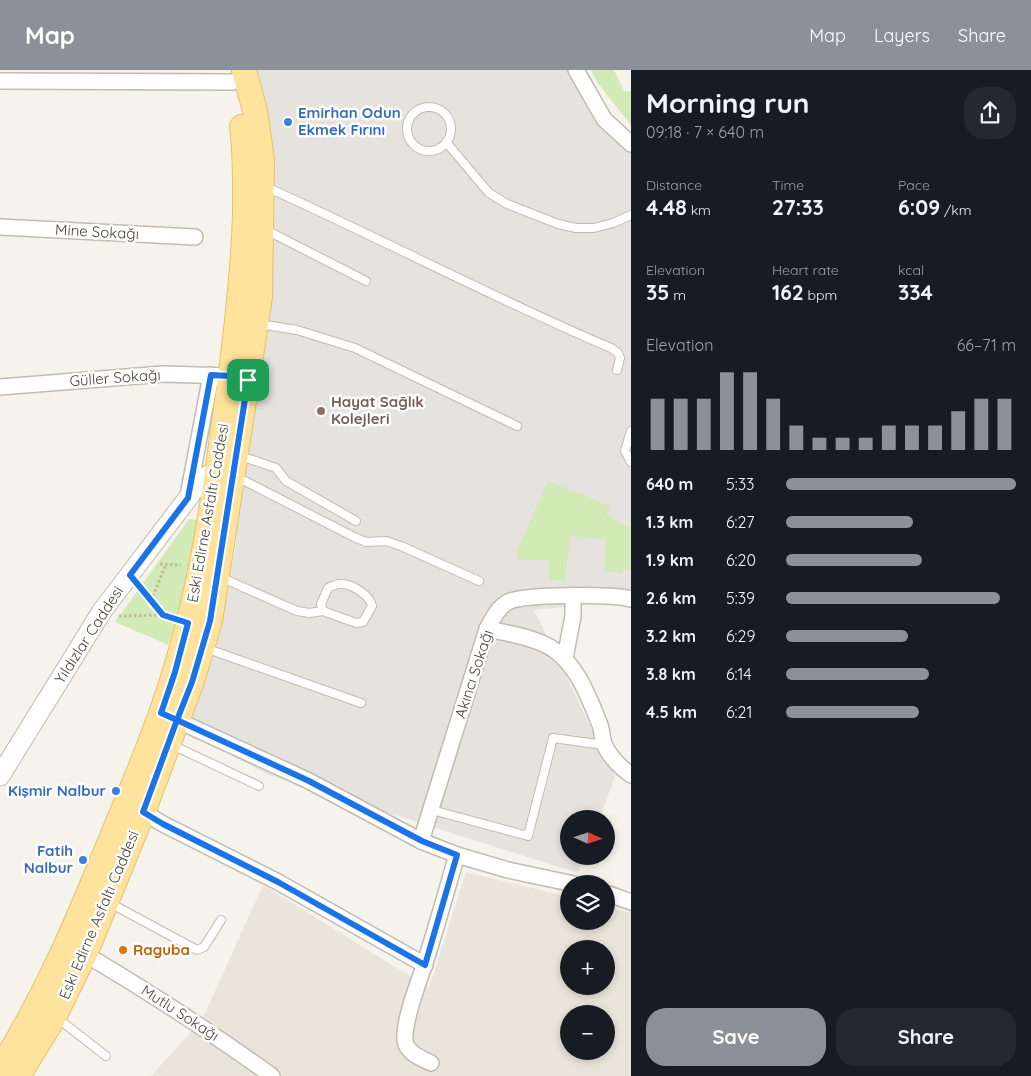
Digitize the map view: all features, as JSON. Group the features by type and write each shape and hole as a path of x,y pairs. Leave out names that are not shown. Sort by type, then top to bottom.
{"main road":[{"name":"Eski Edirne Asfaltı Caddesi","path":"230,377 257,324 260,297 262,228 262,160 255,110 236,74"},
{"name":"Eski Edirne Asfaltı Caddesi","path":"0,1069 24,1030 64,952 132,788 169,717 192,640 209,570 229,467 230,377 243,266 246,182 243,133 236,74"},
{"name":"Eski Edirne Asfaltı Caddesi","path":"26,1073 85,954 143,812 169,744 169,717"}],"street":[{"path":"576,70 604,119 631,144"},
{"path":"0,81 236,74"},
{"name":"Mine Sokağı","path":"0,227 195,237"},
{"name":"Güller Sokağı","path":"0,387 163,374 230,377"},
{"path":"188,498 230,377"},
{"name":"Yıldızlar Caddesi","path":"0,776 99,616 204,477 229,467"},
{"path":"565,658 573,616 573,596"},
{"name":"Akıncı Sokağı","path":"422,841 487,629 498,611 506,602 519,598 573,596 631,599"},
{"path":"487,629 524,637 546,645 565,658 583,685 600,726 604,745 621,769 631,776"},
{"path":"169,717 309,781 422,841 457,855 508,870 560,881"},
{"path":"143,812 278,882 425,965"},
{"path":"431,1062 416,1056 405,1042 407,1022 457,855"},
{"path":"615,896 631,902"},
{"name":"Mutlu Sokağı","path":"85,954 146,990 272,1076"}],"lane":[{"path":"424,107 439,109 449,120 451,128 446,142 435,150 428,151 415,146 407,134 408,120 412,114 424,107"},
{"path":"446,142 490,193 507,204 558,224 576,228 594,228 613,224 631,215"},
{"path":"262,185 332,216 555,324 611,348 618,353 620,358 617,370"},
{"path":"262,228 366,281"},
{"path":"257,324 297,330 354,348 517,426"},
{"path":"631,431 625,451 631,462"},
{"path":"229,467 276,468 286,481 356,522"},
{"path":"229,467 354,537 366,542 386,541 402,546 478,581"},
{"path":"209,570 296,611 309,613 323,611 356,623 363,622 372,606 367,596 347,584 339,584 328,588 321,604 323,611"},
{"path":"192,640 362,703"},
{"path":"432,810 528,836 553,738 604,745"},
{"path":"169,744 259,786"},
{"path":"106,901 197,950 204,948 221,920"},
{"path":"54,1016 106,1056"}],"path":[{"path":"151,601 166,564"},
{"path":"192,640 163,615 151,601 134,569 166,564 209,570"},
{"path":"99,616 163,615"}],"shaded area":[{"path":"254,70 569,70 631,151 631,600 534,610 615,777 602,810 560,810 560,865 581,865 578,873 269,775 186,732 222,618 235,550 242,475"},
{"path":"466,872 560,895 560,930 615,930 615,909 628,912 631,906 631,1076 151,1076 202,1020 263,885 429,988"}],"green space":[{"path":"591,70 614,70 624,91 631,91 631,125 597,82"},
{"path":"548,481 610,506 606,515 631,528 631,570 623,569 622,573 604,572 606,539 570,536 565,582 550,580 549,561 518,559 516,552"},
{"path":"189,519 197,520 186,589 168,645 115,622"}],"place":[{"name":"Emirhan Odun Ekmek Fırını","path":"288,122"},
{"name":"Hayat Sağlık Kolejleri","path":"321,411"},
{"name":"Kişmir Nalbur","path":"116,791"},
{"name":"Fatih Nalbur","path":"83,860"},
{"name":"Raguba","path":"123,950"}],"route":[{"path":"248,380 210,621 192,682 177,720 309,781 422,841 457,855 425,965 278,882 241,862 207,847 143,812 177,720 161,713 175,672 188,623 163,615 130,575 188,498 211,375 230,376 248,380"}]}
